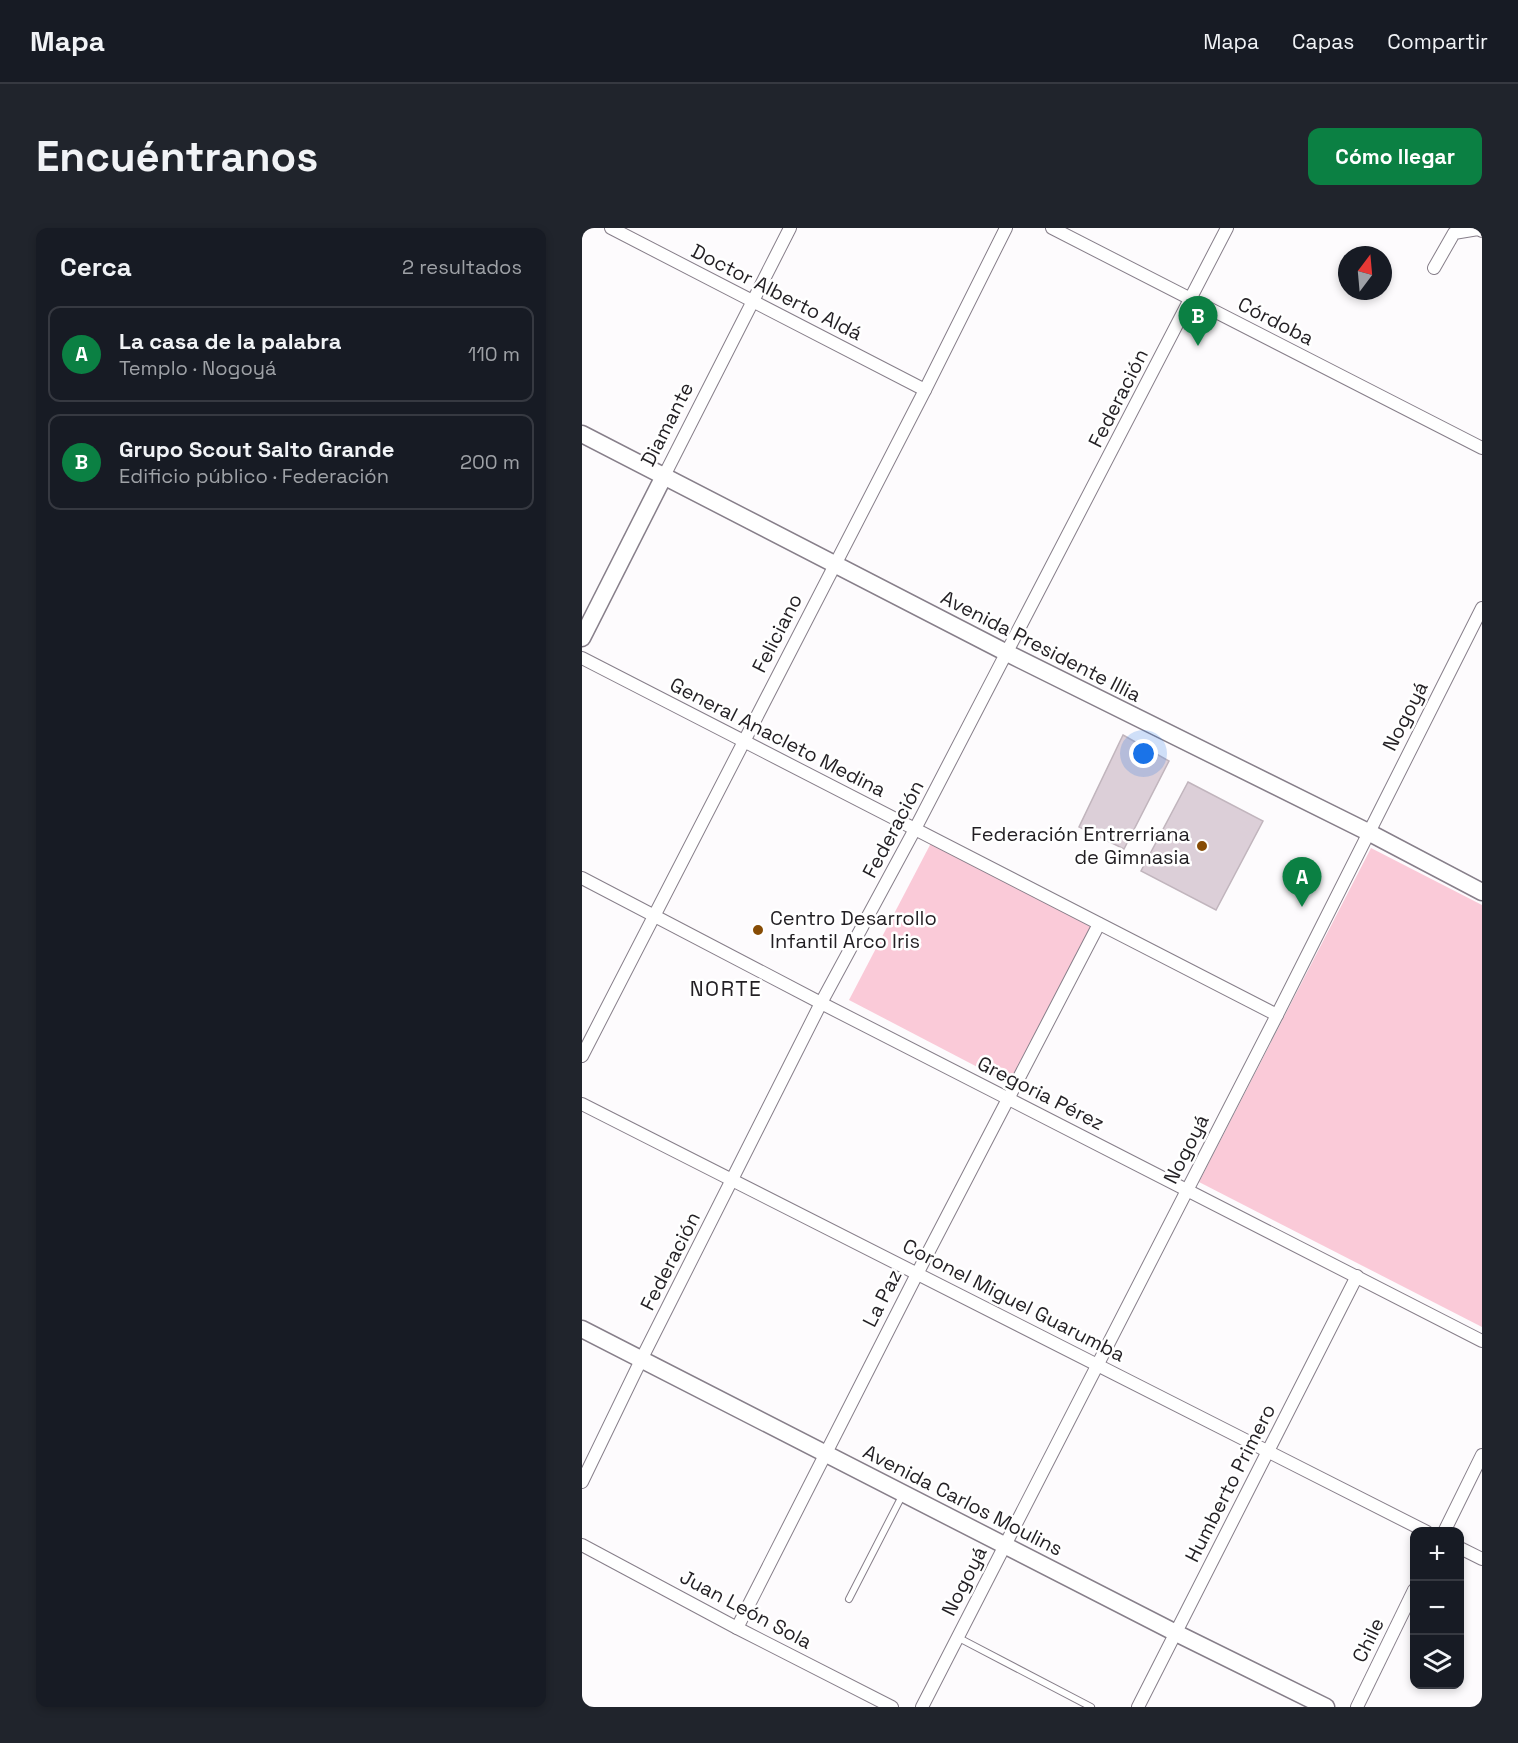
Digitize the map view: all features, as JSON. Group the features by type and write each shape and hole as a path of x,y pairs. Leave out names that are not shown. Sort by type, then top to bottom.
{"street":[{"name":"Doctor Alberto Aldá","path":"611,228 925,390"},
{"name":"Diamante","path":"582,638 790,228"},
{"name":"Feliciano","path":"582,1056 1006,228"},
{"name":"Córdoba","path":"1052,228 1482,448"},
{"name":"Federación","path":"582,1482 642,1358 822,1003 1007,653 1227,228"},
{"path":"1434,268 1454,234 1478,229 1482,231"},
{"name":"Avenida Presidente Illia","path":"582,434 1007,653 1368,832 1482,892"},
{"name":"Nogoyá","path":"922,1707 1277,1015 1482,608"},
{"name":"General Anacleto Medina","path":"582,658 1277,1015"},
{"name":"Gregoria Pérez","path":"582,878 1482,1341"},
{"name":"La Paz","path":"737,1628 917,1274 1099,924"},
{"name":"Coronel Miguel Guarumba","path":"582,1104 1417,1527"},
{"name":"Humberto Primero","path":"1138,1707 1357,1276"},
{"name":"Avenida Carlos Moulins","path":"582,1329 1176,1633 1326,1707"},
{"path":"1446,1527 1482,1455"},
{"name":"Juan León Sola","path":"582,1545 892,1707"},
{"path":"1464,1550 1482,1560"},
{"name":"Chile","path":"1357,1707 1410,1598"}],"lane":[{"path":"849,1599 904,1493"},
{"path":"957,1637 1091,1707"}],"shaded area":[{"path":"931,843 1092,927 1010,1084 849,1000"},
{"path":"1371,848 1482,905 1482,1327 1199,1182"}],"building":[{"path":"1123,735 1169,761 1124,849 1079,827"},
{"name":"Federación Entrerriana de Gimnasia","path":"1188,782 1263,821 1216,910 1141,871"}],"place":[{"name":"Grupo Scout Salto Grande","path":"1198,346"},
{"name":"Federación Entrerriana de Gimnasia","path":"1202,846"},
{"name":"La casa de la palabra","path":"1302,907"},
{"name":"Centro Desarrollo Infantil Arco Iris","path":"758,930"}],"district":[{"name":"NORTE","path":"726,988"}]}
